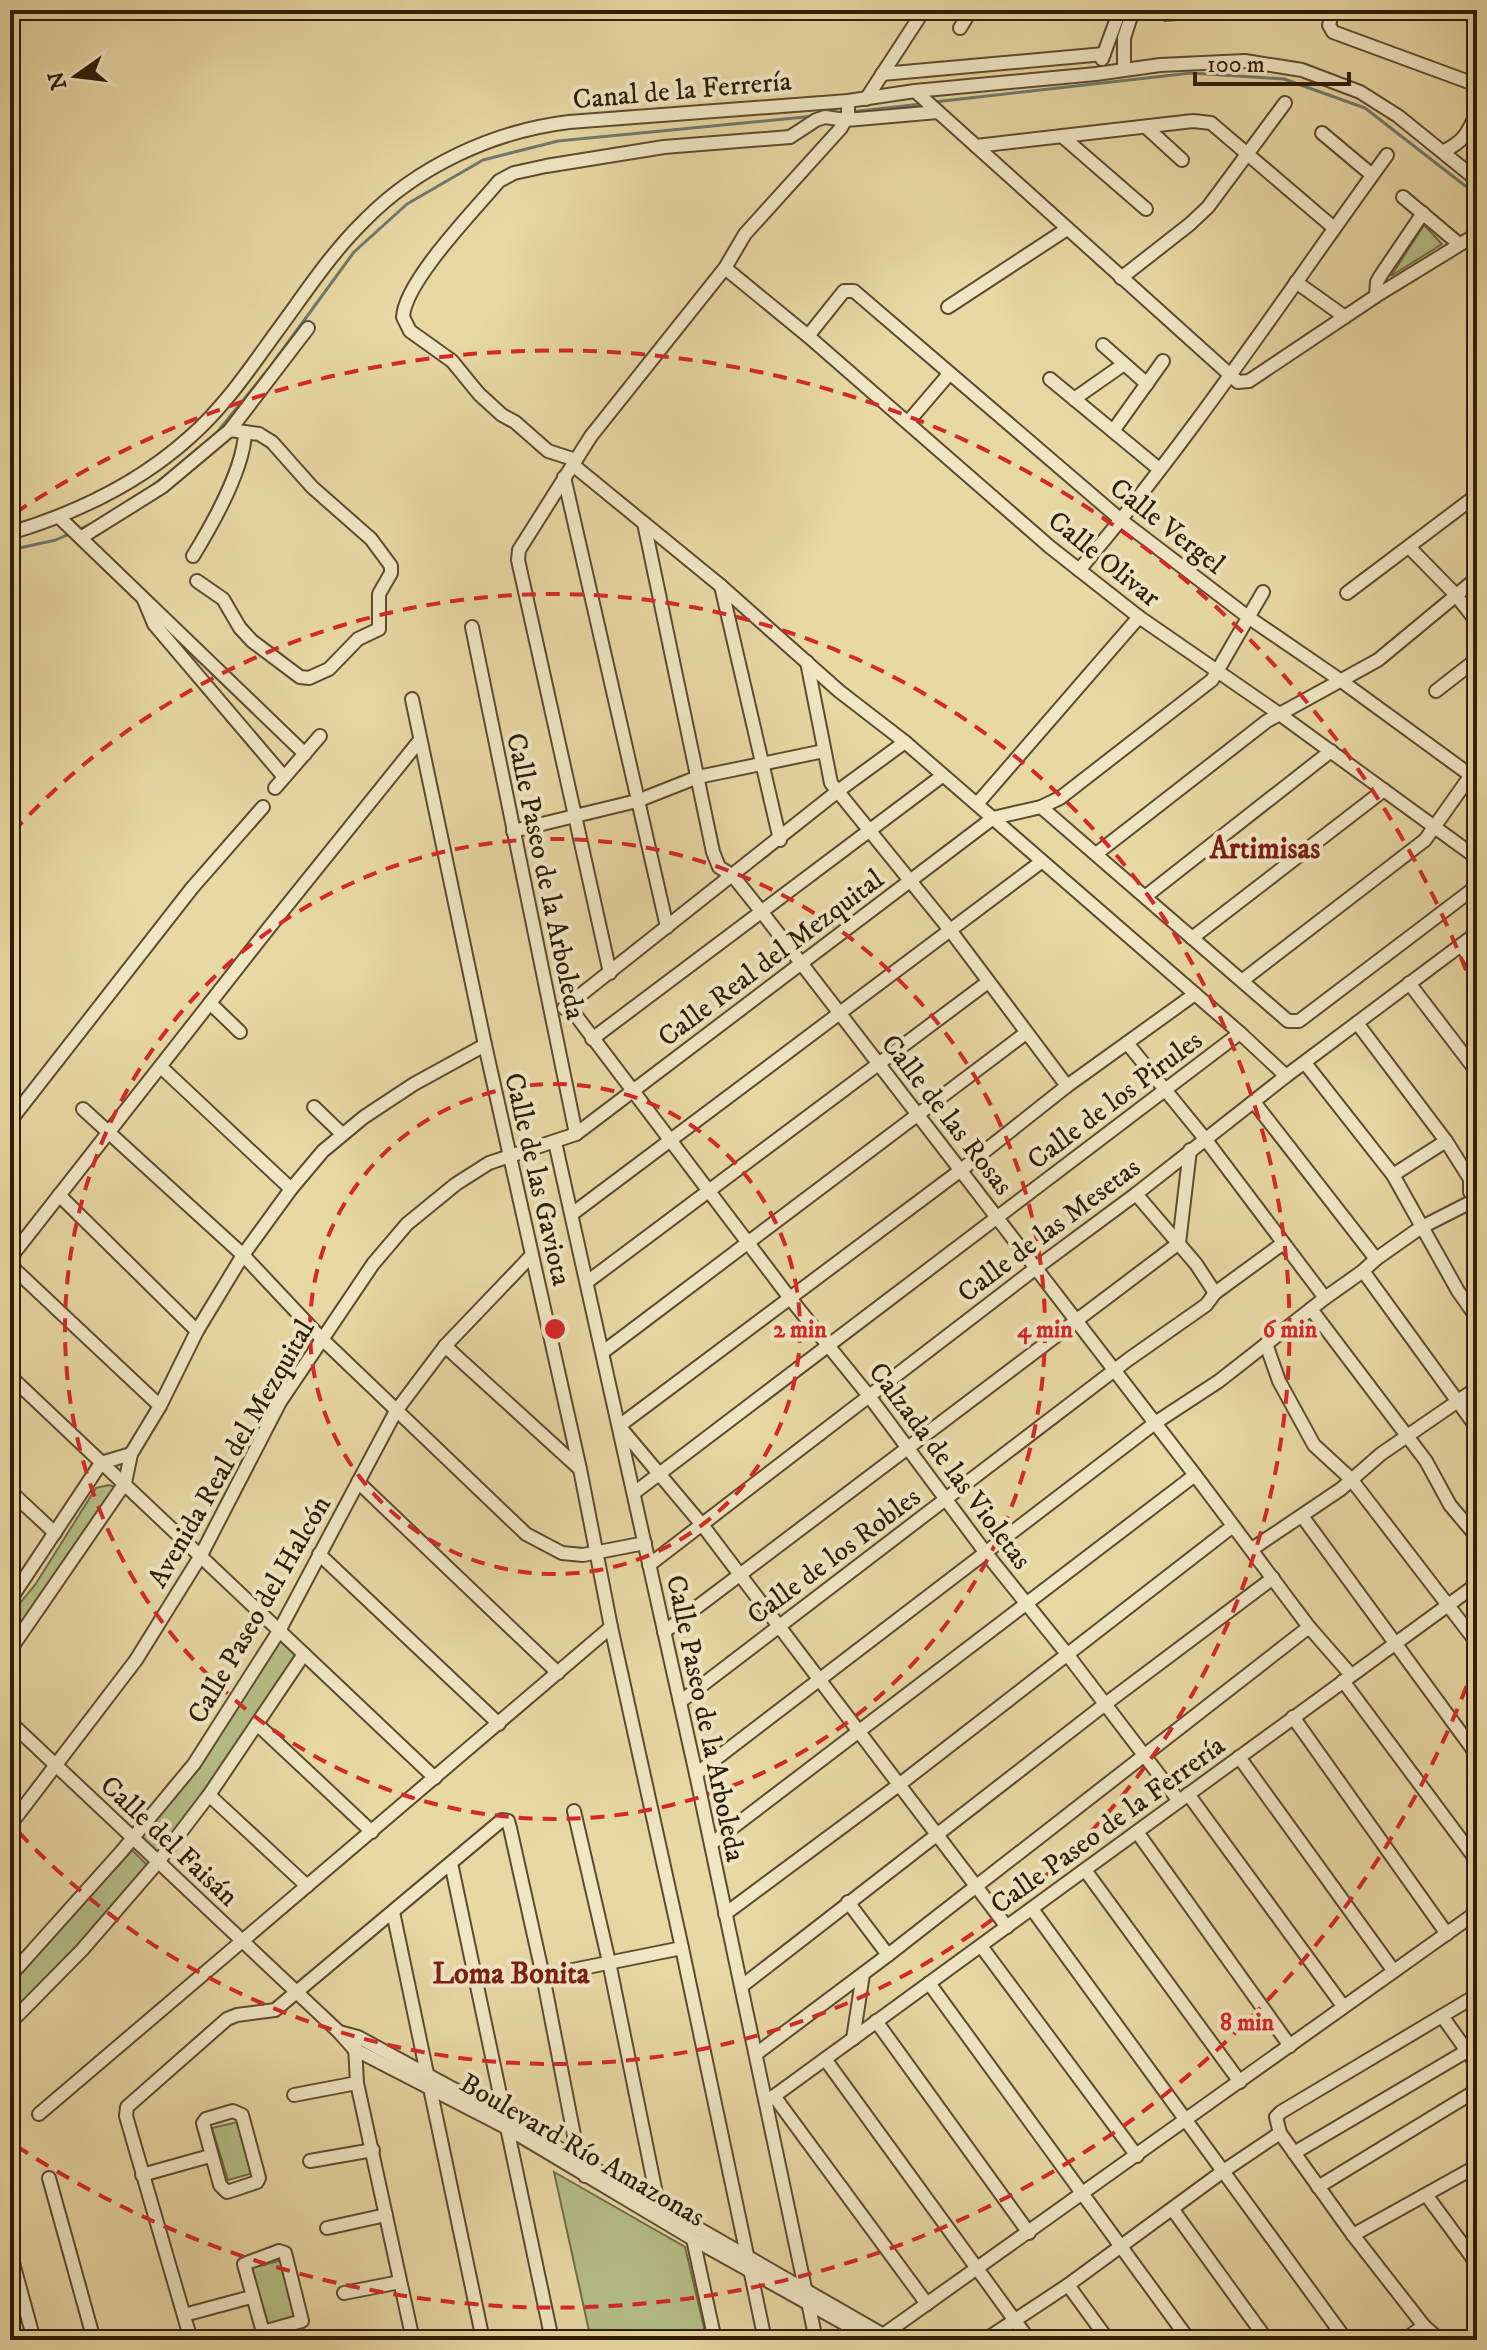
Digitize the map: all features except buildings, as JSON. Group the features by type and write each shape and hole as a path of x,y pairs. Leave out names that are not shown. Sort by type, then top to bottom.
{"street":[{"path":"866,99 924,10"},
{"path":"960,28 971,10"},
{"path":"1096,74 1120,10"},
{"path":"1124,70 1124,38 1133,10"},
{"path":"1333,10 1330,28 1333,32 1477,85"},
{"path":"1467,10 1477,14"},
{"path":"882,74 1104,54"},
{"name":"Canal de la Ferrería","path":"10,533 83,508 127,484 191,436 232,392 318,275 357,228 397,192 453,157 505,136 546,125 847,111 866,99 915,91 1227,60 1262,62 1302,70 1378,102 1477,180"},
{"path":"915,91 1238,382 1249,381 1376,296 1477,234"},
{"path":"1121,278 1200,216 1285,103"},
{"path":"938,112 847,111 825,117 790,137 664,147 514,173 499,181 422,274 403,309 403,317 410,331 452,361 479,394 502,415 515,422 537,444 574,463 721,586 977,804 1286,1076"},
{"path":"610,973 518,560 519,550 591,436 725,268 745,234 835,137 847,111"},
{"path":"1444,151 1467,136 1477,112"},
{"path":"1477,112 1477,139"},
{"path":"976,146 1193,121 1211,123 1334,228"},
{"path":"1146,127 1182,160"},
{"path":"1322,133 1372,175"},
{"path":"1063,137 1146,209"},
{"path":"1079,570 1121,520 1230,376 1387,155"},
{"path":"1403,197 1459,244"},
{"path":"1376,296 1377,282 1423,213"},
{"path":"948,307 1067,229"},
{"name":"Calle Olivar","path":"725,268 1079,570 1139,617 1278,713 1477,858"},
{"path":"1296,282 1345,317"},
{"name":"Calle Vergel","path":"808,336 847,289 854,291 1121,520 1248,617 1474,778"},
{"path":"77,533 162,487 230,430 308,328"},
{"path":"1103,345 1147,384"},
{"path":"1113,431 1163,361"},
{"path":"1074,399 1124,364"},
{"path":"908,422 949,374"},
{"path":"1050,379 1159,469"},
{"path":"197,581 223,599 240,628 252,641 300,677 309,678 329,669 358,639 376,633 381,624 379,594 391,573 389,560 339,509 312,487 272,442 259,434 230,430"},
{"path":"193,556 211,527 239,464 245,432"},
{"path":"564,477 667,927"},
{"path":"1347,593 1477,495"},
{"path":"59,517 305,754"},
{"name":"Calle de las Rosas","path":"644,523 716,861 724,872 733,876 802,963 1252,1549 1477,1861"},
{"path":"1409,547 1455,594 1477,622"},
{"path":"1096,854 1278,713 1378,660 1477,578"},
{"path":"721,586 780,840"},
{"path":"993,818 1041,807 1060,798 1212,680 1263,592"},
{"path":"143,597 154,624 284,777"},
{"path":"977,804 1139,617"},
{"name":"Calle Paseo de la Arboleda","path":"472,627 576,1134"},
{"path":"1436,691 1477,659"},
{"path":"807,662 831,783 950,930 1067,1086"},
{"name":"Calle de las Gaviota","path":"412,699 765,2340"},
{"path":"275,788 320,736"},
{"path":"10,1258 420,740"},
{"path":"553,1019 838,791 905,742"},
{"path":"1243,980 1417,847 1474,778 1477,749"},
{"path":"513,831 637,801 698,777 824,751"},
{"path":"1146,896 1331,751"},
{"path":"592,1039 942,776"},
{"path":"1192,938 1384,790"},
{"path":"10,1121 192,888 263,807"},
{"path":"1041,807 1288,1021 1293,1022 1299,1021 1477,886"},
{"name":"Calle Real del Mezquital","path":"576,1134 993,818"},
{"path":"572,1214 1041,862"},
{"name":"Calle de las Mesetas","path":"649,1565 1477,933"},
{"path":"1461,945 1477,968"},
{"path":"587,1282 988,982"},
{"path":"1409,983 1477,1072"},
{"path":"1007,1927 703,1526 619,1426 961,1170 1067,1086 1195,994"},
{"path":"210,1003 240,1032"},
{"name":"Calzada de las Violetas","path":"568,1005 985,1552 1143,1756 1184,1798 1343,2006"},
{"path":"1357,1023 1446,1141 1470,1179 1477,1218"},
{"path":"603,1352 1026,1033"},
{"name":"Calle de los Pirules","path":"634,1493 1240,1033"},
{"path":"1127,1043 1206,1140 1325,1298"},
{"path":"10,1650 125,1483 131,1454 160,1406 197,1331 243,1255 291,1189 342,1134 414,1084 485,1045"},
{"path":"1305,1063 1393,1175 1420,1228 1477,1318"},
{"path":"161,1067 291,1189"},
{"path":"1254,1102 1376,1259"},
{"path":"314,1107 342,1134"},
{"path":"83,1109 243,1255 321,1338 526,1534 562,1553 597,1553 645,1543"},
{"name":"Avenida Real del Mezquital","path":"10,1825 136,1660 200,1557 280,1402 373,1264 407,1224 464,1178 510,1154 576,1134"},
{"path":"1393,1175 1446,1141"},
{"name":"Calle Paseo de la Arboleda","path":"555,1142 756,2054 770,2099 816,2340"},
{"path":"664,1632 1179,1243 1190,1150"},
{"path":"1136,1194 1179,1243 1215,1293"},
{"path":"59,1195 197,1331"},
{"path":"696,1774 1155,1423 1219,1381 1376,1259 1420,1228 1473,1202"},
{"name":"Calle de los Robles","path":"680,1702 1206,1305 1215,1293 1282,1244"},
{"name":"Calle Paseo del Halcón","path":"10,1976 133,1838 194,1764 279,1631 396,1411 445,1346 532,1255"},
{"path":"10,1265 160,1406"},
{"path":"1363,1271 1477,1428"},
{"path":"1311,1309 1426,1461 1450,1505 1477,1537"},
{"path":"1266,1344 1279,1381 1314,1445 1351,1479 1477,1643"},
{"path":"445,1346 580,1469"},
{"path":"10,1376 435,1778"},
{"path":"1252,1549 1341,1489 1381,1454 1477,1388"},
{"path":"10,1600 101,1463 131,1454"},
{"path":"711,1844 1195,1475"},
{"path":"358,1482 558,1673"},
{"path":"10,1491 55,1533"},
{"path":"1302,1516 1477,1755"},
{"path":"725,1914 900,1784 1233,1526"},
{"path":"319,1554 499,1724"},
{"path":"742,1986 1273,1578"},
{"name":"Calle Paseo de la Ferrería","path":"770,2099 1477,1584"},
{"path":"39,2114 611,1627"},
{"path":"756,2054 1309,1627"},
{"name":"Calle Paseo del Halcón","path":"11,2021 82,1950 158,1862 209,1795 304,1654"},
{"path":"1293,1717 1447,1934"},
{"name":"Calle del Faisán","path":"10,1722 297,1993"},
{"path":"257,1724 372,1832"},
{"path":"1239,1757 1393,1970"},
{"path":"209,1795 307,1886"},
{"path":"574,1811 661,2214"},
{"path":"191,2340 142,2175 126,2116 127,2107 227,2019 237,2015 269,2013 297,1993 502,1820 508,1821 543,1976 579,2161 585,2176"},
{"path":"1137,1832 1290,2046"},
{"path":"451,1863 552,2340"},
{"path":"1085,1870 1240,2082"},
{"path":"848,1902 888,1955"},
{"path":"1032,1909 1346,2340"},
{"path":"393,1912 483,2340"},
{"path":"881,2339 1477,1912"},
{"path":"981,1946 1137,2156"},
{"path":"543,1976 682,1948"},
{"path":"853,2039 863,1974"},
{"path":"929,1983 1189,2340"},
{"name":"Boulevard Río Amazonas","path":"297,1993 339,2032 429,2090 505,2122 585,2176 661,2214 693,2239 805,2291 881,2339"},
{"path":"1440,2340 1424,2326 1353,2235 1280,2133 1276,2117 1477,1995"},
{"path":"1442,2016 1472,2048 1477,2065"},
{"path":"876,2021 1029,2233"},
{"path":"356,2043 357,2083 413,2340"},
{"name":"Boulevard Río Amazonas","path":"356,2043 426,2075 579,2161 809,2305 881,2339"},
{"path":"1294,2153 1472,2048"},
{"path":"825,2059 1029,2340"},
{"path":"294,2095 357,2083"},
{"path":"1318,2187 1477,2090"},
{"path":"770,2099 927,2304"},
{"path":"239,2111 258,2171 257,2182 227,2192 210,2156 203,2123 206,2119 239,2111"},
{"path":"985,2340 1068,2285 1280,2133"},
{"path":"310,2161 373,2150"},
{"path":"142,2175 210,2156"},
{"path":"1353,2235 1477,2166"},
{"path":"49,2178 94,2340"},
{"path":"1427,2196 1477,2264"},
{"path":"1173,2210 1267,2340"},
{"path":"327,2228 386,2215"},
{"path":"693,2239 715,2340"},
{"path":"282,2251 302,2321 263,2332 251,2297 245,2262 282,2251"},
{"path":"10,2252 34,2340"},
{"path":"344,2293 400,2282"},
{"path":"1068,2285 1108,2340"},
{"path":"184,2315 251,2297"},
{"path":"1404,2340 1424,2326"}],"green space":[{"path":"1169,10 1277,10 1165,21"},
{"path":"1424,225 1442,244 1391,276"},
{"path":"109,1485 117,1488 10,1644 10,1615 35,1585 96,1488"},
{"path":"279,1631 303,1656 158,1862 133,1838 213,1743"},
{"path":"132,1850 148,1866 83,1941 12,2015 10,1985"},
{"path":"242,2121 257,2172 228,2180 212,2128"},
{"path":"554,2172 685,2247 707,2340 591,2340"},
{"path":"282,2260 297,2318 267,2327 252,2268"}],"waterway":[{"path":"934,102 1191,73 1284,79 1365,108 1477,195"},
{"path":"850,112 922,104"},
{"path":"215,435 270,367 354,252 407,204 483,160 558,141 815,116"},
{"path":"153,485 176,468"},
{"path":"78,530 93,523"},
{"path":"10,550 56,540 71,533"}],"district":[{"name":"Artimisas","path":"1265,848"},
{"name":"Loma Bonita","path":"511,1973"}]}
